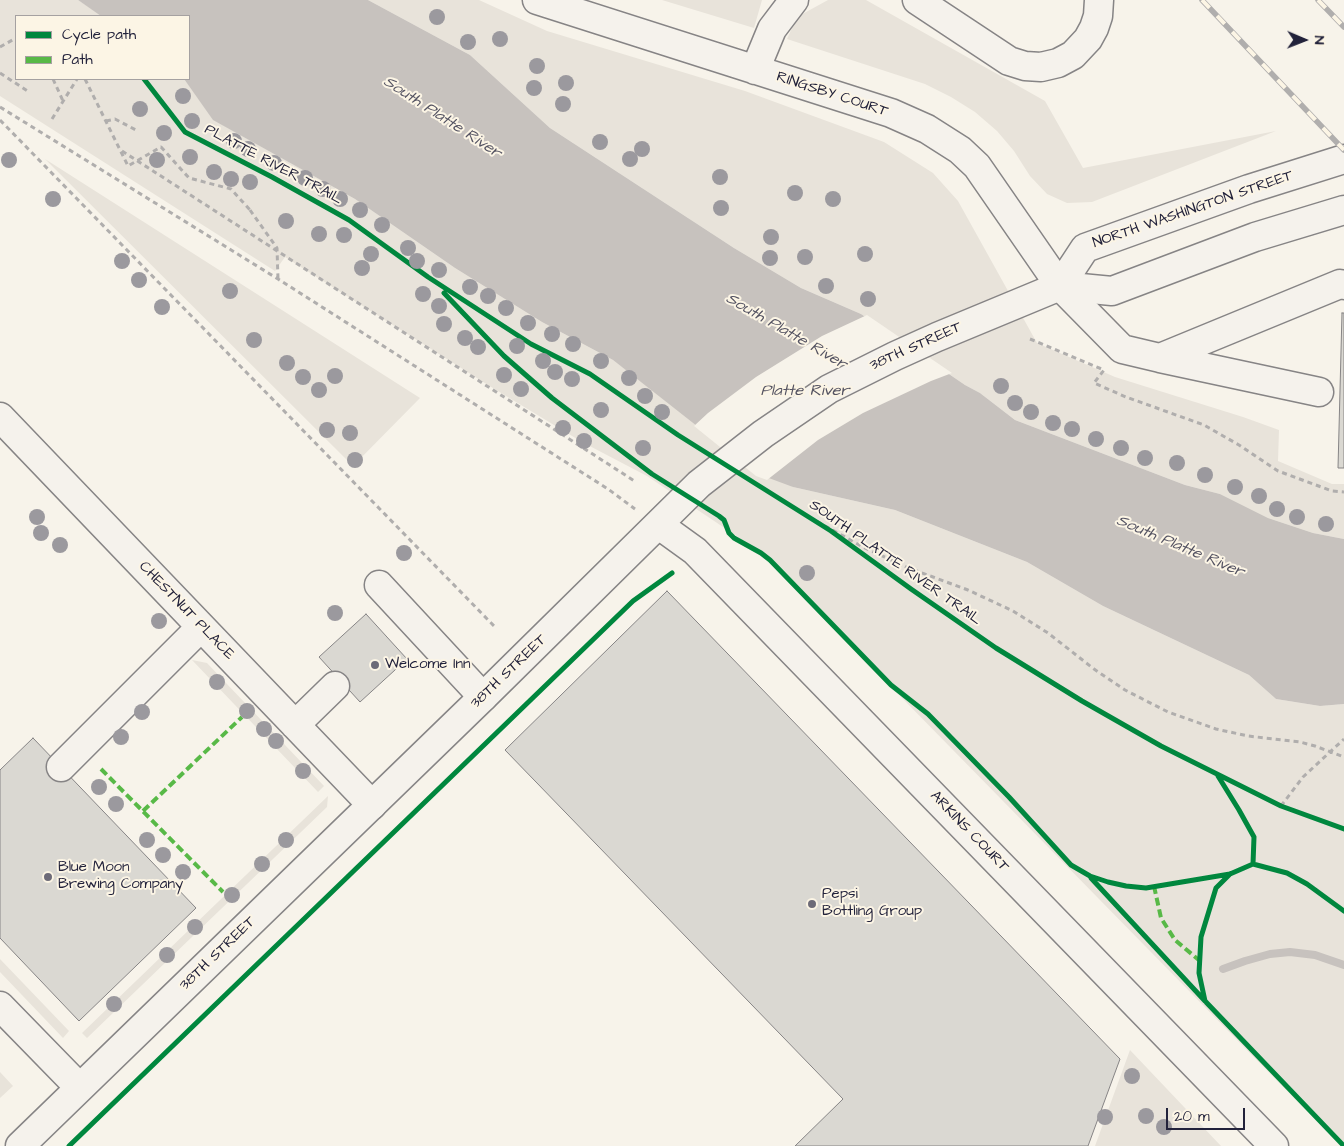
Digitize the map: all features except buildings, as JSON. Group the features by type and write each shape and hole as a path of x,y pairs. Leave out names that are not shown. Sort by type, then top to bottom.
{"street":[{"name":"RINGSBY COURT","path":"537,0 601,10 756,70 891,113 927,129 960,150 977,166 1060,286 1122,348 1319,392"},
{"path":"756,70 772,30 794,0"},
{"path":"917,0 1009,61 1025,66 1041,67 1058,63 1073,55 1088,39 1098,16 1099,0"},
{"name":"NORTH WASHINGTON STREET","path":"1060,286 1085,248 1248,189 1344,159"},
{"path":"1060,286 1112,291 1255,237 1344,210"},
{"path":"1160,358 1340,284 1344,285"},
{"name":"38TH STREET","path":"20,1146 483,697 699,484 763,434 828,389 895,356 967,324 1060,286"},
{"name":"CHESTNUT PLACE","path":"0,418 372,805"},
{"name":"ARKINS COURT","path":"659,525 695,551 1274,1146"},
{"path":"379,585 483,697"},
{"path":"61,767 201,627"},
{"path":"295,724 335,686"},
{"path":"0,1006 79,1087"}],"path":[{"path":"0,47 15,39"},
{"path":"0,73 28,92"},
{"path":"52,80 63,101"},
{"path":"52,119 77,80"},
{"path":"86,80 128,166 161,148 189,178 230,189 250,210 277,248 278,279"},
{"path":"0,106 278,279 608,489 659,525"},
{"path":"106,121 115,119 136,130"},
{"path":"0,120 496,628"},
{"path":"122,151 636,482"},
{"path":"1030,339 1104,370 1094,383 1103,385 1126,397 1204,425 1278,471 1332,491 1344,492"},
{"path":"809,517 863,547 913,570 968,590 1013,611 1048,633 1094,669 1125,690 1168,712 1216,729 1248,736 1300,742 1344,757"},
{"path":"1276,813 1303,777 1344,739"},
{"path":"1272,802 1290,810"}],"shaded area":[{"path":"0,0 78,0 101,15 15,15 15,80 185,80 214,120 355,199 455,268 542,322 613,360 658,394 793,487 895,510 1027,562 1103,606 1249,675 1276,699 1320,706 1344,704 1344,1146 1341,1146 759,552 647,476 582,442 285,257 275,271 0,96"},
{"path":"368,0 479,0 547,31 745,91 884,142 933,173 958,201 1037,343 1115,377 1279,430 1278,461 1332,484 1344,484 1344,539 1313,533 1268,518 1220,494 1185,485 1015,420 980,393 965,385 861,314 801,288 734,248 550,128 470,55"},
{"path":"662,0 762,0 754,28"},
{"path":"828,0 866,0 1045,101 1083,168 1276,131 1092,202 1067,203 1047,194 1030,176 1014,151 997,131 975,112 951,97 925,84 787,39 797,17"},
{"path":"45,159 420,398 353,466"},
{"path":"192,660 207,663 324,786 318,792"},
{"path":"328,796 327,807 87,1038 82,1033"},
{"path":"0,959 69,1031 63,1038 0,972"},
{"path":"1130,1050 1221,1146 1095,1146"},
{"path":"0,1072 13,1086 0,1098"}],"water":[{"name":"Platte River","path":"78,0 368,0 470,55 550,128 734,248 801,288 861,314 965,385 980,393 1015,420 1185,485 1220,494 1268,518 1313,533 1344,539 1344,704 1320,706 1276,699 1249,675 1103,606 1027,562 895,510 793,487 758,474 613,360 542,322 455,268 355,199 213,120 185,80 190,80 190,15 100,15"}],"pier":[{"path":"867,315 952,373 863,413 818,440 767,480 756,476 694,426 708,413 756,377 822,336"}],"waterway":[{"path":"1223,969 1270,954 1290,952 1315,955 1344,965"}],"railway":[{"path":"1202,0 1344,150"},
{"path":"1318,0 1344,27"}],"marked path":[{"path":"143,811 242,717"},
{"path":"101,769 223,892"},
{"path":"1154,886 1161,918 1175,940 1200,961"}],"cycle path":[{"name":"PLATTE RIVER TRAIL","path":"145,80 185,132 349,220 428,277 531,344 590,374 678,435 831,531 996,648 1082,701 1161,746 1281,806 1344,829"},
{"path":"444,293 504,356 552,398 652,474 719,516 724,520 729,533 734,538 770,560 891,685 928,714 1009,797 1071,865 1090,876 1108,882 1146,888 1230,874 1253,864 1254,837 1218,776"},
{"path":"69,1146 633,601 672,573"},
{"path":"1253,864 1287,873 1307,884 1344,911"},
{"path":"1205,1001 1199,973 1201,937 1216,888 1230,874"},
{"path":"1091,878 1205,1001 1344,1146"}],"place":[{"name":"Welcome Inn","path":"375,665"},
{"name":"Blue Moon Brewing Company","path":"48,877"},
{"name":"Pepsi Bottling Group","path":"812,904"}],"water label":[{"name":"South Platte River","path":"442,118"},
{"name":"South Platte River","path":"786,332"},
{"name":"South Platte River","path":"1180,547"}]}
